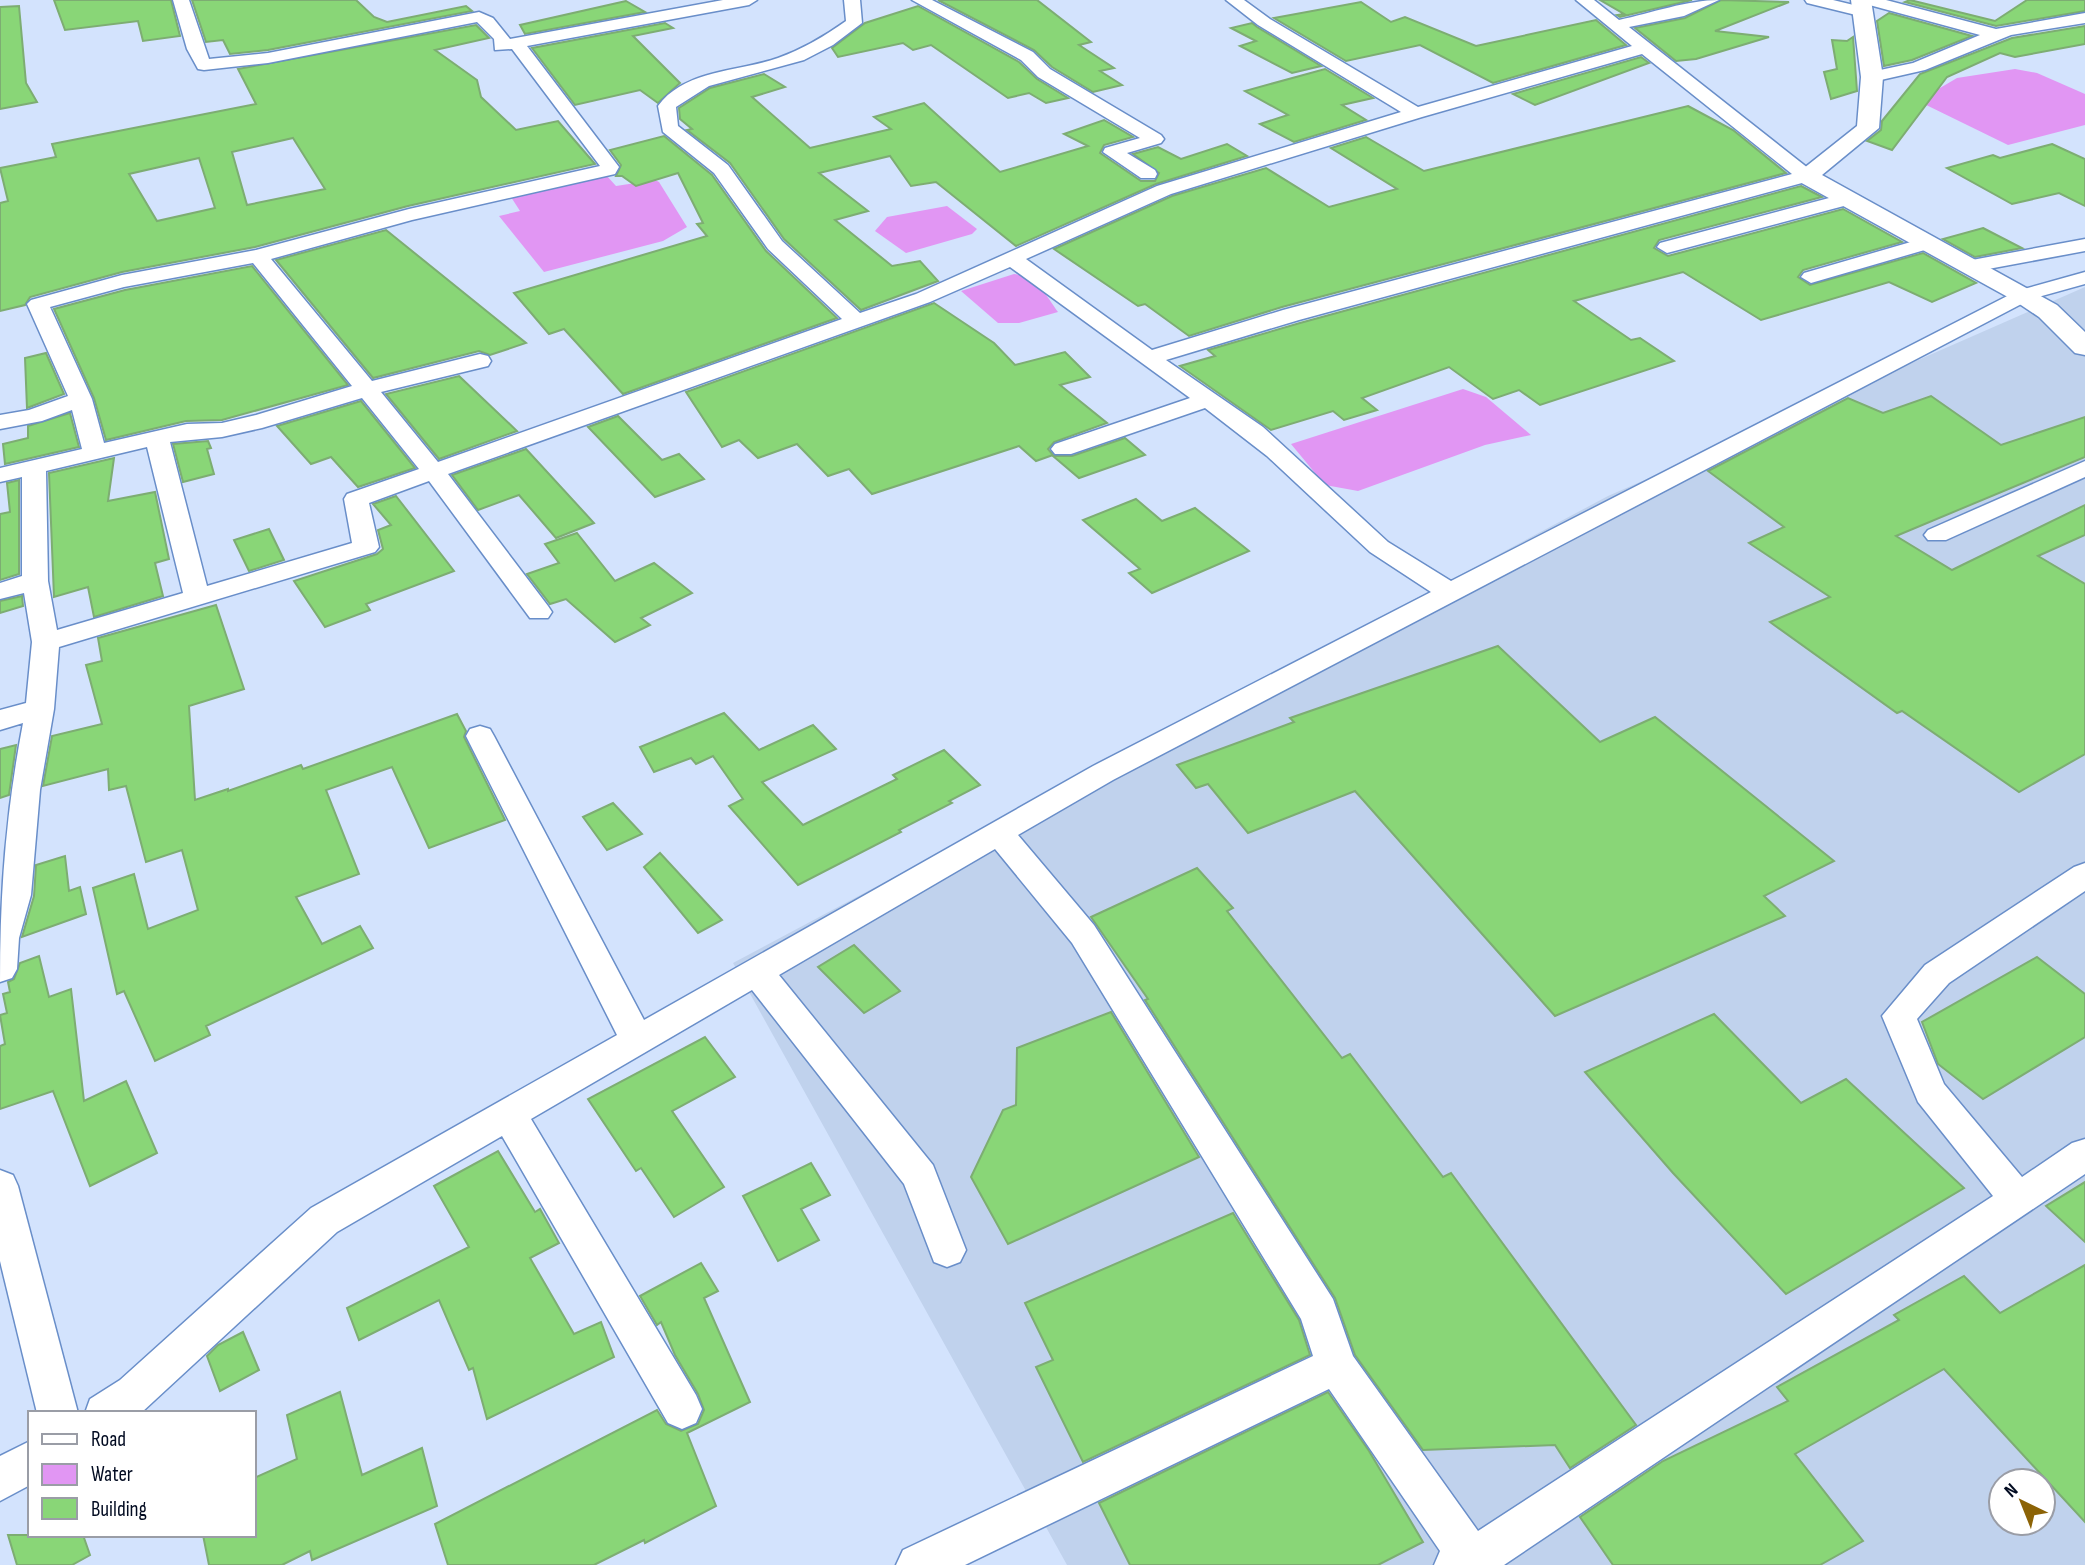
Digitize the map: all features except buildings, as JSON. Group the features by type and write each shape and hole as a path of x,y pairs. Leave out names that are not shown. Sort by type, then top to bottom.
{"street":[{"path":"181,0 195,49 204,65 268,58 438,16 487,21 502,38 500,46 749,0"},
{"path":"852,0 854,23 824,44 779,63 718,79 674,98 667,106 669,128 721,169 775,245 857,322"},
{"path":"920,0 1027,56 1044,73 1155,139 1112,152 1149,174"},
{"path":"1234,0 1264,22 1416,113"},
{"path":"1584,0 1806,176 2024,295 2048,311 2085,347"},
{"path":"1616,25 1678,13 1711,0"},
{"path":"1813,0 1863,4 1996,34"},
{"path":"1152,357 1291,314 1806,176 1868,128 1872,77 1863,4"},
{"path":"1872,77 1898,74 1996,34 2051,21 2085,18"},
{"path":"94,451 81,399 37,304 122,281 258,256 409,215 608,170 610,167 516,43"},
{"path":"46,642 366,547 356,499 923,298 1164,190 1416,113 1645,48"},
{"path":"1667,247 1848,199"},
{"path":"1811,277 1928,243"},
{"path":"1972,266 2085,245"},
{"path":"258,256 434,472 539,612"},
{"path":"1012,259 1152,357 1208,400 1229,412 1274,447 1380,548 1451,593"},
{"path":"108,1411 134,1394 324,1220 1103,773 2024,295 2085,278"},
{"path":"0,475 157,438 262,421 367,389 480,361"},
{"path":"0,422 34,416 81,399"},
{"path":"1063,449 1208,400"},
{"path":"157,438 197,597"},
{"path":"0,970 3,938 15,895 25,790 40,709 46,642 36,581 34,468"},
{"path":"1937,535 2085,468"},
{"path":"0,590 36,581"},
{"path":"0,720 40,709"},
{"path":"480,736 638,1040"},
{"path":"999,833 1083,934 1319,1312 1336,1365 1468,1563 2085,1154"},
{"path":"2018,1200 1930,1093 1899,1016 1937,974 2085,875"},
{"path":"757,972 920,1176 947,1250"},
{"path":"509,1115 682,1409"},
{"path":"0,1186 57,1411"},
{"path":"918,1565 1336,1365"},
{"path":"0,1480 28,1462"}],"shaded area":[{"path":"2085,287 2085,1565 1067,1565 733,963 1608,496"}],"water":[{"path":"2015,69 2037,73 2085,94 2085,125 2008,145 1918,101 1957,78"},
{"path":"606,175 616,186 655,180 659,182 687,227 663,241 544,272 499,216 520,211 511,197"},
{"path":"947,206 977,229 972,234 906,253 875,231 887,217"},
{"path":"1014,274 1034,282 1058,312 1019,323 998,323 961,291"},
{"path":"1463,389 1486,397 1531,435 1485,445 1358,491 1325,485 1291,444"}]}
